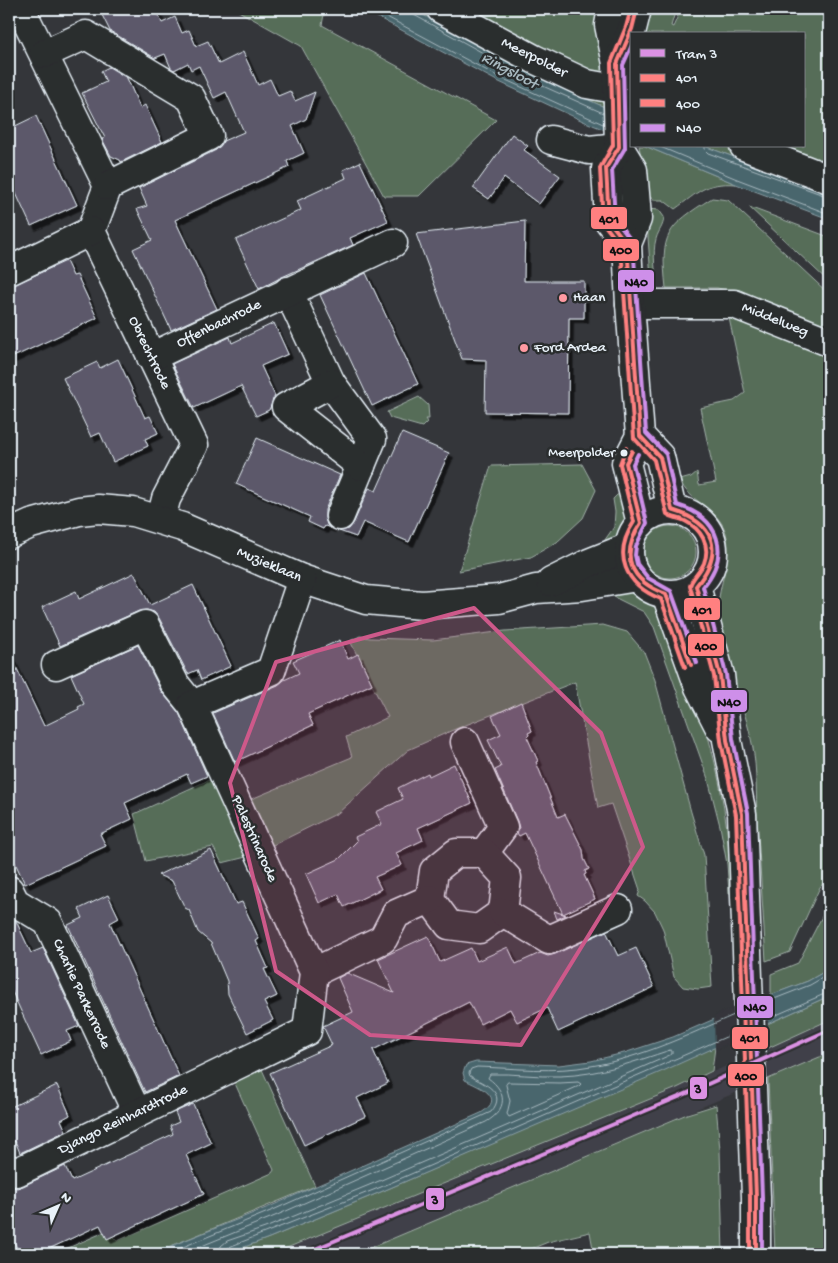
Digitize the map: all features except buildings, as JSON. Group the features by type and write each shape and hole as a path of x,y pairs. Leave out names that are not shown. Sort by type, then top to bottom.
{"street":[{"path":"21,9 108,186"},
{"name":"Meerpolder","path":"442,9 534,60 588,84 622,81"},
{"path":"612,9 609,25 622,81"},
{"path":"631,32 637,9"},
{"path":"9,271 91,231 108,186 209,136 191,98 86,35 44,54"},
{"path":"630,39 622,81 618,135 633,170 637,219 627,244 640,436 626,463 641,523"},
{"path":"551,140 589,150 618,135"},
{"path":"749,148 829,179"},
{"name":"Obrechtrode","path":"91,231 194,445 166,499 160,520"},
{"name":"Offenbachrode","path":"150,357 393,243"},
{"path":"288,291 331,383 372,439 340,516"},
{"name":"Middelweg","path":"630,304 734,304 829,342"},
{"path":"331,383 286,407 361,466"},
{"path":"640,436 660,457 672,510"},
{"name":"Muzieklaan","path":"9,534 31,524 79,511 98,509 133,512 182,527 302,579 366,600 422,605 499,599 536,589 589,563 629,547"},
{"path":"672,510 689,515 703,525 713,546 713,557 710,568 696,586 687,592 666,594 645,586 637,577 629,558 629,547 631,538 641,523 655,513 672,510"},
{"name":"Muzieklaan","path":"536,589 582,586 637,577"},
{"path":"192,706 271,671 302,579"},
{"path":"696,586 720,675 727,740 742,814 756,1197 756,1254"},
{"path":"666,594 699,687 727,740"},
{"name":"Palestrinarode","path":"56,665 145,625 175,684 192,706 314,972"},
{"path":"465,742 504,827 484,853"},
{"path":"456,853 484,853 507,878 502,912 479,929 449,925 430,899 434,871 456,853"},
{"name":"Charlie Parkerrode","path":"9,890 15,902 48,922 137,1113"},
{"path":"314,972 383,939 396,914 430,899"},
{"path":"502,912 549,940 618,909"},
{"name":"Django Reinhardtrode","path":"9,1169 17,1172 307,1031 314,972"}],"highlighted area":[{"path":"474,608 601,733 643,847 521,1045 370,1035 276,971 230,783 276,662"}],"shaded area":[{"path":"829,1020 829,1053 356,1254 272,1254 677,1088"}],"green space":[{"path":"235,9 325,9 322,25 496,120 419,196 384,196 301,46"},
{"path":"412,9 676,9 671,26 673,27 681,9 829,9 829,192 709,148 806,148 806,32 630,32 630,118 547,82"},
{"path":"639,148 650,148 736,184 717,185 703,189 675,209 663,200 653,200 648,194"},
{"path":"712,198 728,200 829,294 829,327 744,293 717,288 666,288 664,255 670,234 685,217"},
{"path":"749,207 829,237 829,282"},
{"path":"646,209 659,210 664,217 655,244 654,257 657,291 652,292"},
{"path":"729,318 829,356 829,877 820,887 790,952 766,961 754,756 719,619 719,597 728,555 728,544 726,533 717,517 689,494 680,480 691,477 697,472 699,485 716,482 700,408 734,401 745,393"},
{"path":"419,397 428,405 429,419 425,419 427,422 422,427 390,418 387,412"},
{"path":"582,464 596,490 583,518 557,542 531,557 459,571 491,466"},
{"path":"625,492 627,518 624,531 619,536 602,544 614,527 615,512 613,499"},
{"path":"670,526 684,530 692,538 696,552 692,566 684,574 670,578 656,574 648,566 644,552 648,538 656,530"},
{"path":"633,590 643,594 651,601 663,617 700,709 709,738 723,804 733,893 729,893 727,864 720,826 708,779 654,627 644,612 614,597 613,593"},
{"path":"603,625 627,632 644,652 655,680 704,855 712,987 698,989 683,987 674,977 663,929 655,912 638,896 640,890 611,804 598,808 575,682 453,730 408,750 338,813 271,846 249,800 352,757 346,737 388,717 350,641 360,636 433,640 505,631"},
{"path":"211,779 227,803 229,823 246,857 222,863 213,847 146,861 134,814"},
{"path":"829,903 829,969 808,981 771,995 771,974 798,963"},
{"path":"829,996 829,1020 768,1048 765,1025"},
{"path":"715,1047 712,1071 677,1088 272,1254 225,1254 383,1191"},
{"path":"829,1053 829,1254 775,1254 768,1079"},
{"path":"260,1065 315,1186 171,1246 142,1254 54,1254 107,1231 117,1241 272,1173 274,1170 233,1079"},
{"path":"716,1105 720,1150 723,1254 594,1254 590,1232 548,1242 519,1254 356,1254 687,1114"}],"water":[{"name":"Ringsloot","path":"362,9 412,9 547,82 630,118 630,140 583,121 495,80"},
{"path":"650,148 709,148 829,192 829,219 736,184"},
{"path":"829,969 829,996 663,1071 383,1191 225,1254 142,1254 171,1246 271,1206 481,1113 488,1107 491,1097 483,1089 465,1080 463,1073 466,1065 476,1062 559,1065 591,1061 624,1053 673,1037 765,997 808,981"}],"pier":[{"path":"767,993 768,1026 715,1050 714,1016"}],"tram line":[{"name":"3","path":"303,1254 681,1096 829,1030"}],"transit line":[{"name":"400","path":"631,9 626,27 611,63 613,145 600,168 603,223 621,246 634,438 654,460 667,514 685,521 696,528 703,538 706,550 704,563 690,586 714,676 721,741 736,815 750,1197 750,1254"},
{"name":"401","path":"631,32 637,9"},
{"name":"401","path":"630,34 617,64 619,147 606,168 609,221 627,244 640,436 660,457 672,510 698,522 711,540 711,561 696,586 720,675 727,740 742,814 756,1197 756,1254"},
{"name":"N40","path":"630,49 623,65 625,148 612,170 615,219 633,243 646,433 666,454 677,505 692,511 703,519 712,528 717,538 717,562 712,574 703,587 726,674 733,739 748,813 762,1197 762,1254"},
{"name":"400","path":"626,448 620,464 634,522 627,534 623,557 626,568 638,586 661,599 685,667"},
{"name":"401","path":"632,451 626,463 641,523 634,535 631,546 630,557 632,566 636,575 644,582 666,594 691,665"},
{"name":"N40","path":"638,454 633,464 647,523 636,546 637,564 648,578 671,591 697,663"}],"place":[{"name":"Haan","path":"563,298"},
{"name":"Ford Ardea","path":"524,348"},
{"name":"Meerpolder","path":"624,453"}]}
